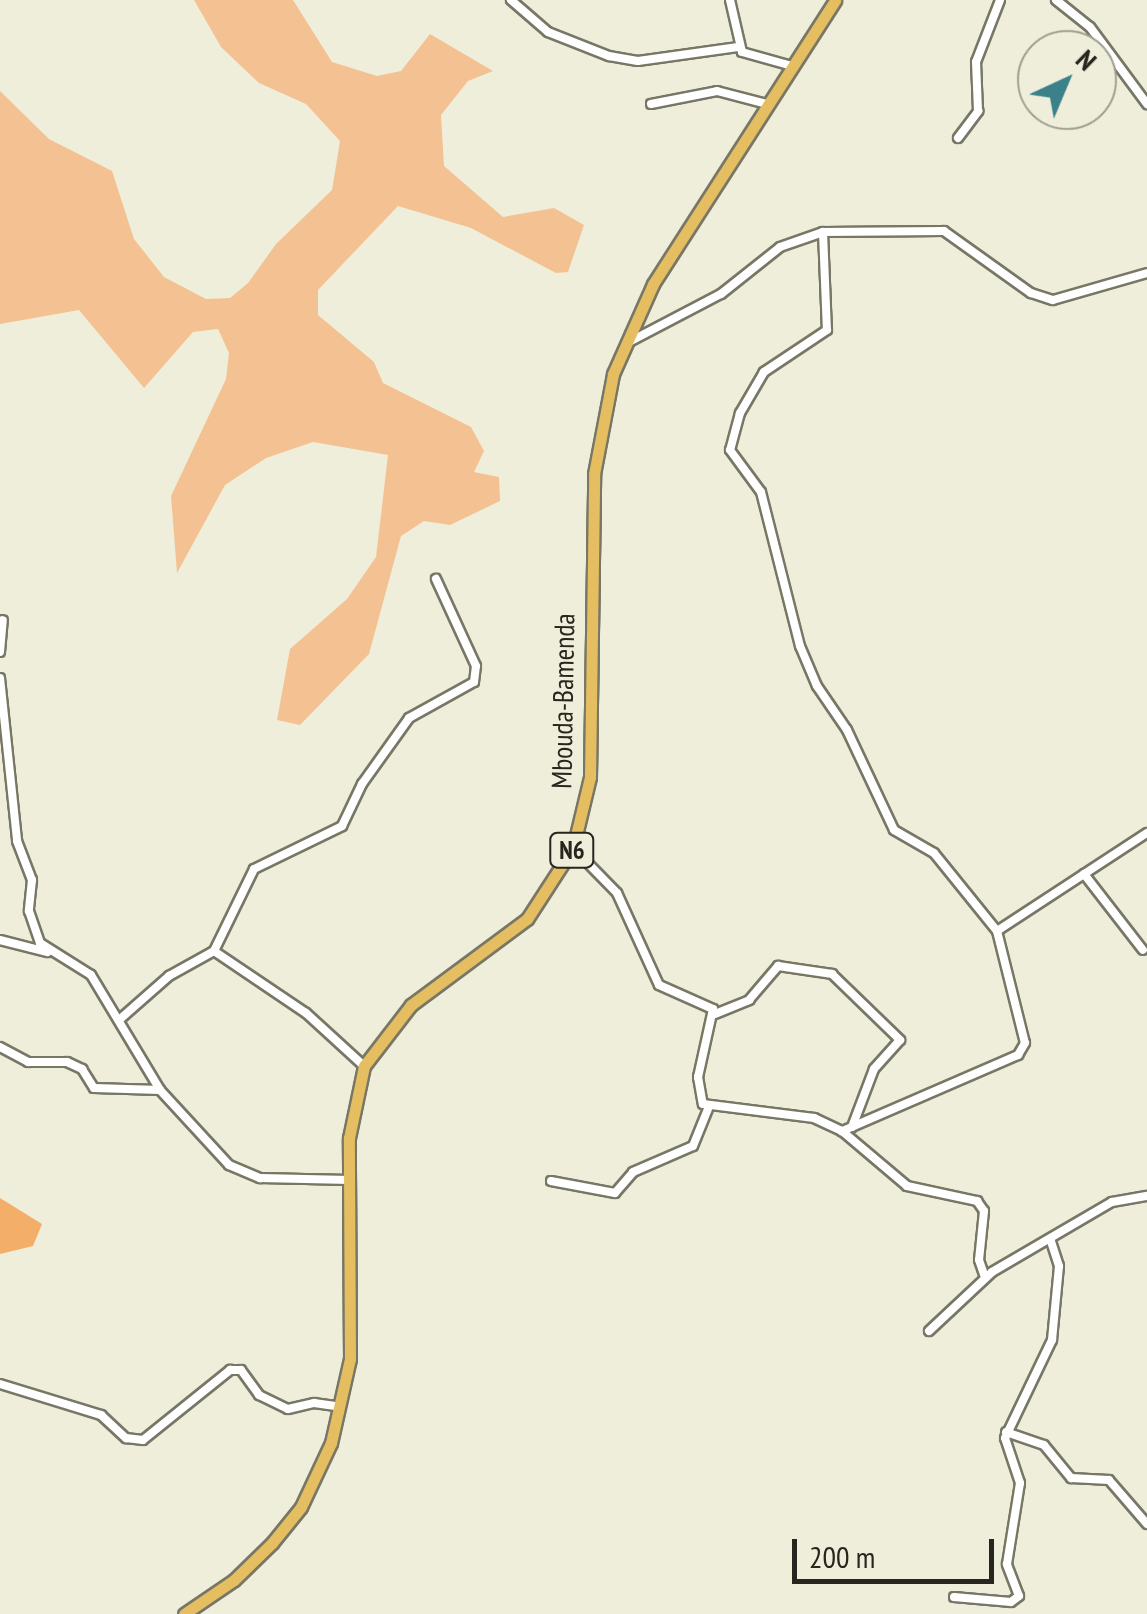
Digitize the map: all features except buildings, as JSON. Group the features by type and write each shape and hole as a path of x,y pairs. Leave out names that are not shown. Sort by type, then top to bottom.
{"highway":[{"name":"Mbouda-Bamenda","path":"184,1614 252,1564 300,1507 341,1408 352,1319 350,1180 354,1094 364,1066 411,1005 528,919 573,848 590,777 594,474 602,410 624,344 653,284 835,0"}],"street":[{"path":"510,0 548,32 609,56 638,61 738,47 792,66"},
{"path":"730,0 738,47"},
{"path":"958,138 978,111 976,62 1000,0"},
{"path":"1056,0 1090,27 1147,104"},
{"path":"651,104 717,91 767,104"},
{"path":"823,232 827,330 764,372 740,412 730,450 760,492 807,664 847,730 881,811 894,830 957,876 996,931 1024,1048 842,1132"},
{"path":"624,344 721,294 780,247 823,232 944,232 1031,293 1053,300 1147,273"},
{"path":"119,1020 168,976 214,951 254,869 342,826 362,784 408,718 474,682 476,666 436,579"},
{"path":"0,652 3,620"},
{"path":"0,678 16,841 32,880 28,910 48,952"},
{"path":"996,931 1147,833"},
{"path":"573,848 617,893 660,985 699,998 715,1014"},
{"path":"1084,874 1143,950"},
{"path":"0,940 48,952 91,974 160,1090 240,1173 350,1180"},
{"path":"214,951 306,1013 364,1066"},
{"path":"715,1014 748,1000 778,966 832,974 900,1040 870,1076 852,1127"},
{"path":"551,1181 615,1193 632,1172 693,1146 708,1109 698,1078 715,1014"},
{"path":"0,1048 28,1062 68,1062 82,1069 94,1088 160,1090"},
{"path":"708,1109 790,1111 842,1132 907,1186 977,1201 984,1212 979,1260 985,1277"},
{"path":"929,1331 985,1277 1112,1202 1147,1196"},
{"path":"954,1597 1011,1602 1019,1596 1007,1564 1020,1492 1006,1432 1052,1340 1059,1266 1050,1240"},
{"path":"0,1384 101,1415 126,1438 143,1440 200,1400 230,1370 241,1370 258,1395 288,1409 314,1403 341,1408"},
{"path":"1006,1432 1044,1445 1078,1482 1108,1480 1147,1524"}],"shaded area":[{"path":"194,0 293,0 332,62 377,76 401,71 430,34 493,71 468,81 441,115 444,166 503,217 554,208 584,225 568,272 556,273 471,228 398,206 318,290 318,315 374,362 383,383 471,427 484,451 474,472 499,477 500,501 450,525 424,521 401,536 369,654 300,725 277,720 290,649 347,599 376,557 388,455 313,442 266,458 225,485 177,573 171,496 226,379 229,353 218,329 193,332 144,388 79,310 0,324 0,91 49,139 112,171 134,239 164,277 206,299 230,298 248,283 276,244 332,190 340,141 306,104 259,83 221,47"},
{"path":"0,1198 42,1224 33,1246 0,1254"}]}
